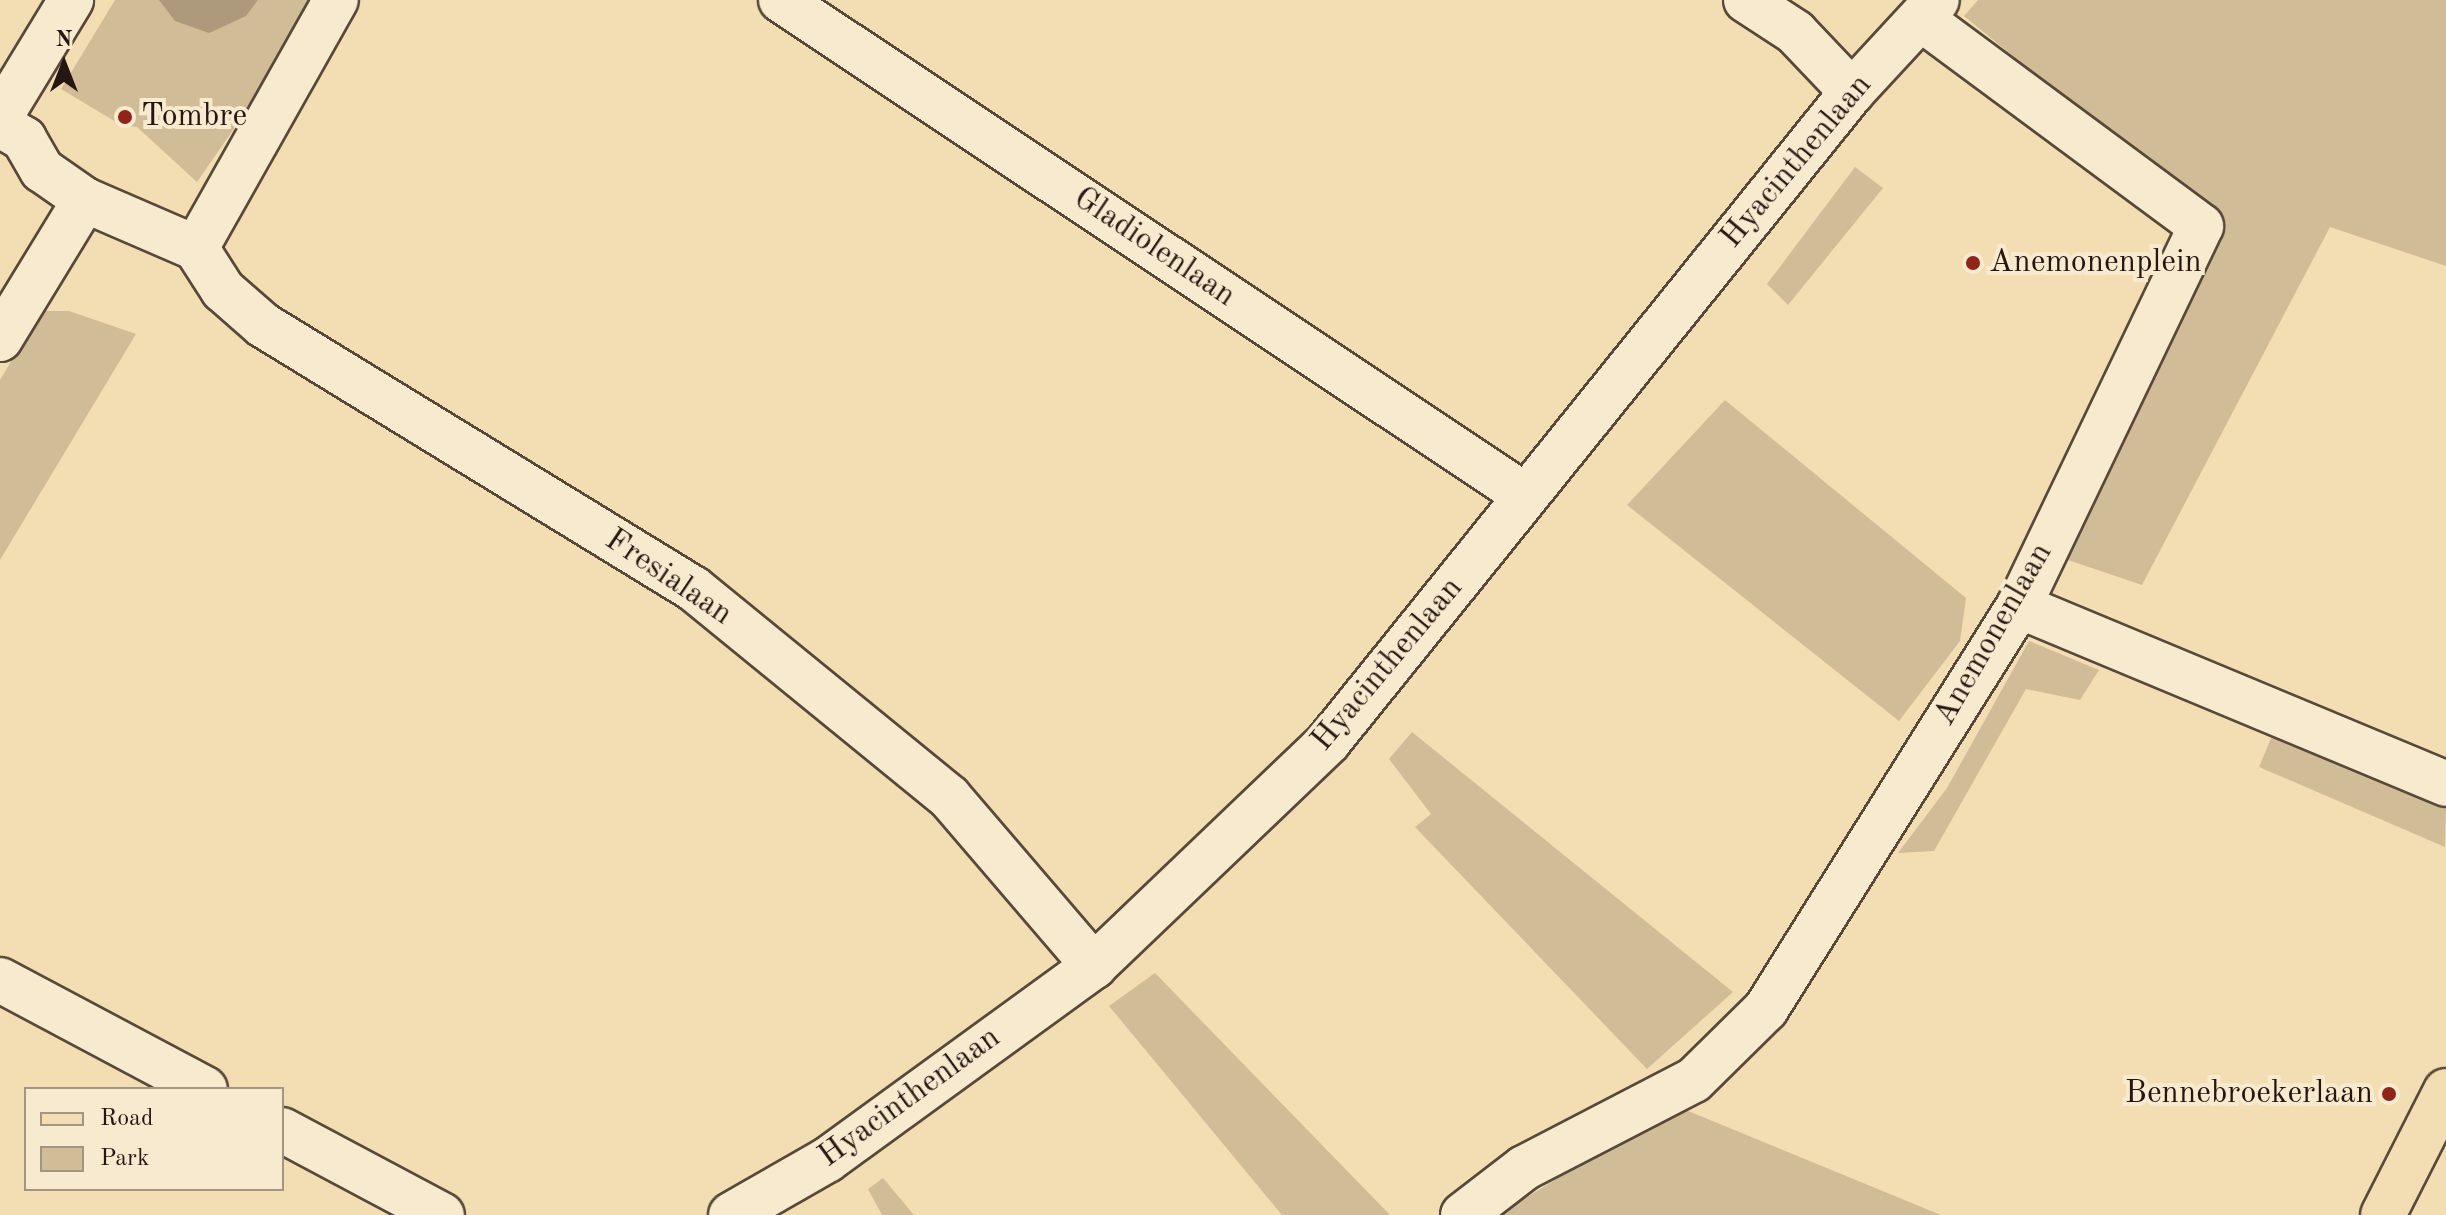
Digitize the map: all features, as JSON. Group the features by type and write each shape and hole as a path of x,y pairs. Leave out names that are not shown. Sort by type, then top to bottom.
{"main road":[{"path":"2383,1215 2446,1091"}],"street":[{"path":"0,117 71,0"},
{"path":"0,125 24,139 42,170 85,200 196,248 336,0"},
{"name":"Gladiolenlaan","path":"781,0 1526,496"},
{"path":"1746,0 1795,32 1852,92"},
{"name":"Hyacinthenlaan","path":"731,1215 827,1160 1094,966 1328,742 1852,92 1929,10"},
{"name":"Anemonenlaan","path":"1463,1215 1524,1168 1694,1080 1766,1009 2019,606 2201,226 1929,10"},
{"path":"0,339 85,200"},
{"name":"Fresialaan","path":"196,248 223,290 263,325 694,589 949,797 1094,966"},
{"path":"2019,606 2446,784"},
{"path":"0,980 201,1087"},
{"path":"284,1131 442,1215"}],"green space":[{"path":"115,0 160,0 245,16 258,0 314,0 287,52 197,182 137,127 121,125 61,89"},
{"path":"1978,0 2446,0 2446,266 2330,227 2142,585 2059,557 2217,224 1964,16"},
{"path":"1855,167 1883,188 1788,305 1767,284"},
{"path":"41,311 69,311 136,334 0,560 0,380"},
{"path":"1725,400 1966,598 1960,641 1899,721 1627,505"},
{"path":"2029,641 2099,670 2080,700 2026,689 1934,851 1898,853 1947,788"},
{"path":"2274,731 2446,804 2445,847 2259,767"},
{"path":"1412,732 1733,992 1647,1069 1415,827 1431,814 1389,759"},
{"path":"1155,973 1390,1215 1282,1215 1109,1006"},
{"path":"1676,1106 1941,1215 1498,1215"},
{"path":"883,1178 914,1215 882,1215 868,1189"}],"shaded area":[{"path":"159,0 258,0 246,16 209,33 175,21"}],"place":[{"name":"Tombre","path":"125,117"},
{"name":"Anemonenplein","path":"1973,263"},
{"name":"Bennebroekerlaan","path":"2389,1094"}]}
